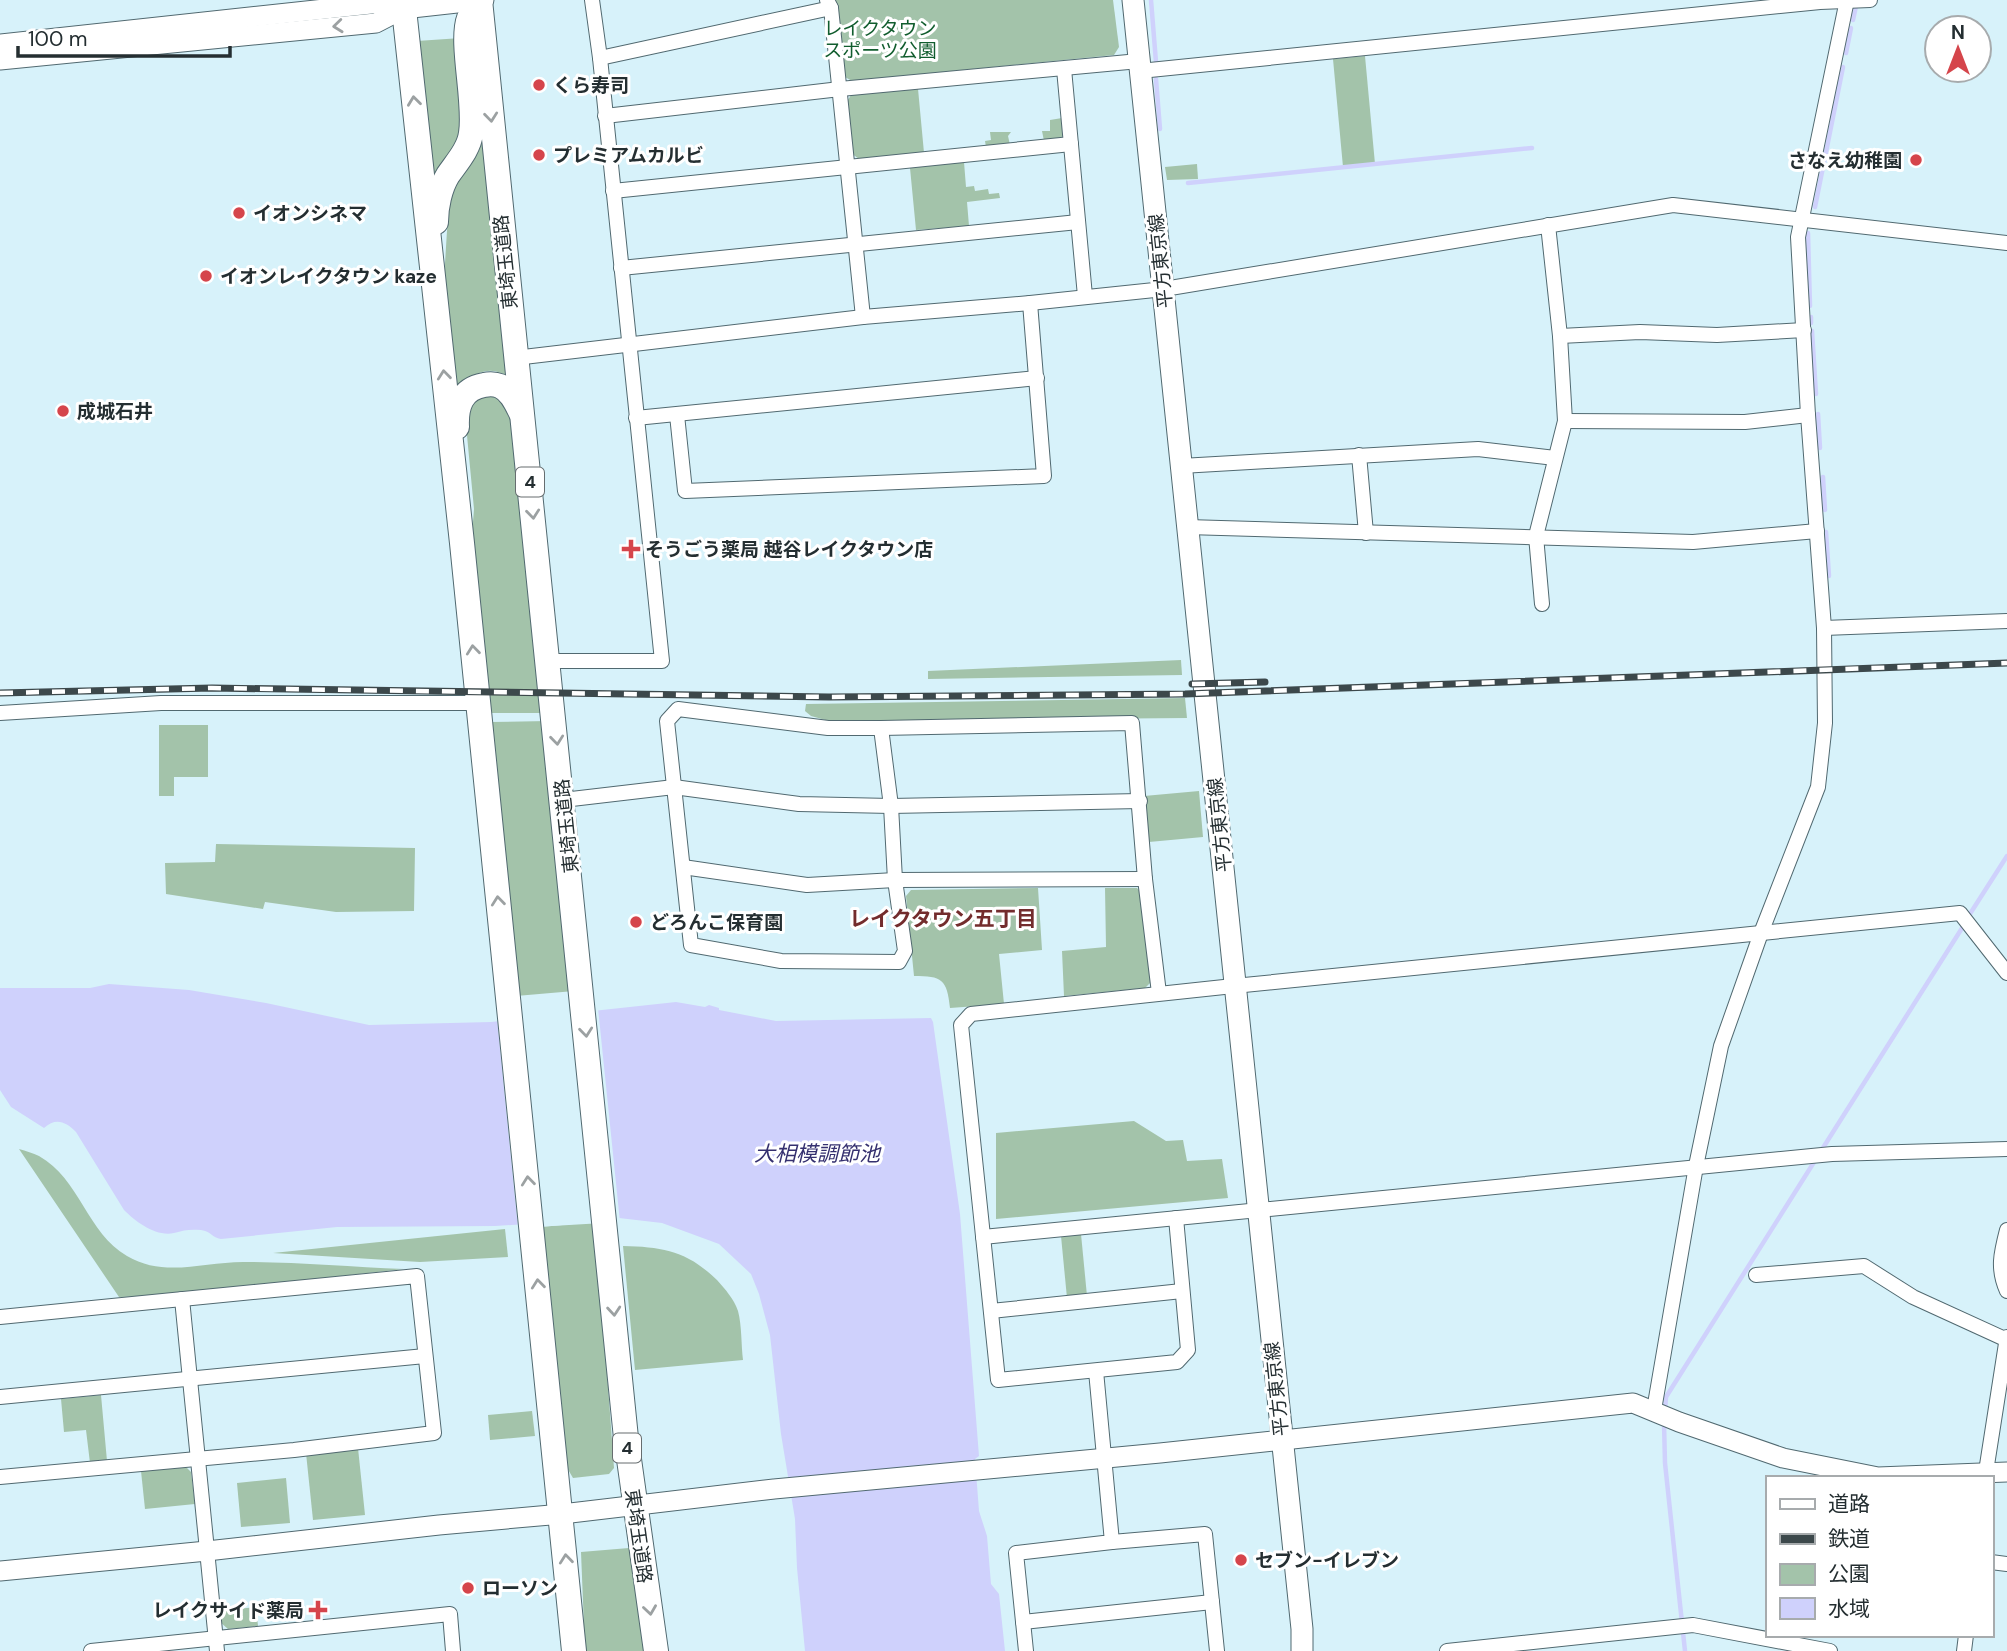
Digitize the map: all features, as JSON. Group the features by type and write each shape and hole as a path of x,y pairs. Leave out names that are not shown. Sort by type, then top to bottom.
{"highway":[{"name":"4","path":"433,264 436,209 446,178 463,156 471,135 472,101 466,35 469,19 481,0"},
{"name":"東埼玉道路","path":"481,0 515,358 524,419 634,1505 656,1651"},
{"name":"4","path":"405,3 535,1249 574,1651"},
{"name":"4","path":"462,543 464,493 458,403 472,389 491,384 500,386 514,400 524,419"}],"main road":[{"name":"平方東京線","path":"1133,0 1302,1629 1302,1651"}],"street":[{"path":"0,44 380,3 481,0"},
{"path":"548,661 662,661 592,0"},
{"path":"1661,1414 1696,1166 1721,1046 1760,933 1818,787 1825,723 1824,628 1798,237 1847,0"},
{"path":"605,116 839,89 1065,69 1139,66 1870,0"},
{"path":"0,60 376,23 405,3"},
{"path":"600,58 829,4 863,317"},
{"path":"1065,69 1086,296"},
{"path":"613,191 1071,144"},
{"path":"515,358 863,317 1164,289 1673,205 2007,243"},
{"path":"621,268 1078,222"},
{"path":"1542,604 1536,536 1565,421 1560,336 1548,225"},
{"path":"677,415 685,491 1044,476 1030,303"},
{"path":"1560,336 1640,331 1717,335 1804,330"},
{"path":"636,418 1037,378"},
{"path":"1565,421 1745,422 1808,415"},
{"path":"1181,466 1478,449 1555,458"},
{"path":"1359,455 1366,533"},
{"path":"1187,527 1693,542 1817,531"},
{"path":"1824,628 2007,621"},
{"path":"0,713 161,703 478,703"},
{"path":"881,728 891,806 895,880 905,951 899,962 781,961 691,945 667,721 678,709 828,728 1132,723 1145,879 1159,993"},
{"path":"563,800 674,787 799,804 891,806 1140,801"},
{"path":"683,867 807,885 895,880 1145,879"},
{"path":"1176,1218 1188,1350 1177,1362 998,1380 961,1025 971,1014 1960,914 2007,973"},
{"path":"983,1237 1829,1154 2007,1149"},
{"path":"2007,1230 2000,1273 2007,1291"},
{"path":"1756,1275 1864,1266 1913,1297 2007,1339 1985,1475"},
{"path":"0,1317 417,1276 434,1433 0,1477"},
{"path":"991,1311 1182,1291"},
{"path":"182,1299 217,1644"},
{"path":"0,1397 425,1356"},
{"path":"1096,1371 1112,1542"},
{"path":"0,1572 562,1514 774,1489 1103,1459 1633,1404 1783,1458 1873,1476"},
{"path":"1932,1476 2007,1472"},
{"path":"1026,1651 1016,1553 1205,1534 1217,1651"},
{"path":"1023,1622 1212,1602"},
{"path":"91,1651 217,1644 450,1614 453,1651"},
{"path":"1447,1651 1693,1625 1830,1651"}],"green space":[{"name":"レイクタウン スポーツ公園","path":"835,0 1113,0 1119,47 1114,55 852,81 845,77"},
{"path":"461,38 466,135 435,189 417,41"},
{"path":"1365,56 1375,164 1343,167 1333,59"},
{"path":"918,89 924,153 859,159 851,153 846,103 851,95"},
{"path":"1062,118 1065,133 1059,140 1044,141 1042,131 1050,131 1050,120"},
{"path":"481,129 512,377 494,371 482,372 455,391 444,279 449,199"},
{"path":"990,132 1011,132 1008,136 1010,145 986,147 985,141 991,140"},
{"path":"964,162 966,187 974,186 975,191 988,189 989,194 999,193 1000,198 967,202 969,226 916,230 910,168"},
{"path":"1197,164 1198,179 1167,180 1165,167"},
{"path":"480,392 508,396 547,713 489,713 471,547 474,509 466,425 474,398"},
{"path":"1181,660 1182,675 928,679 928,671"},
{"path":"1185,698 1187,718 829,721 811,716 805,711 806,704"},
{"path":"548,721 574,991 516,996 490,722"},
{"path":"159,725 208,725 208,777 174,777 174,796 159,796"},
{"path":"1199,791 1203,837 1149,842 1144,796"},
{"path":"216,844 415,848 414,911 336,912 265,902 263,909 166,894 165,863 215,862"},
{"path":"1038,888 1042,950 999,954 1004,1004 950,1008 945,985 941,981 937,978 914,976 906,896 911,890"},
{"path":"1105,888 1137,888 1142,893 1151,982 1145,988 1064,996 1062,951 1106,947"},
{"path":"1134,1121 1166,1141 1183,1140 1187,1161 1222,1159 1228,1198 996,1219 996,1133"},
{"path":"19,1149 39,1156 53,1166 102,1234 113,1246 141,1263 169,1268 243,1262 404,1269 161,1296 119,1297"},
{"path":"596,1222 614,1468 609,1474 573,1478 566,1466 540,1227"},
{"path":"505,1229 508,1257 420,1262 273,1253"},
{"path":"1081,1234 1087,1296 1067,1298 1061,1236"},
{"path":"623,1246 674,1252 706,1270 717,1280 732,1298 738,1311 743,1360 635,1370"},
{"path":"101,1395 107,1461 90,1463 86,1430 64,1432 61,1399"},
{"path":"532,1411 535,1436 490,1440 488,1415"},
{"path":"358,1448 365,1515 313,1520 306,1453"},
{"path":"185,1466 191,1472 195,1504 145,1509 141,1471"},
{"path":"286,1478 290,1523 241,1527 237,1483"},
{"path":"629,1548 639,1589 645,1651 585,1651 581,1552"},
{"path":"256,1607 258,1626 228,1629 220,1622 219,1611"}],"water":[{"name":"大相模調節池","path":"109,984 189,990 369,1025 491,1022 676,1002 705,1007 709,1005 719,1010 776,1021 931,1018 960,1214 979,1456 975,1459 979,1511 987,1536 991,1584 999,1594 1005,1651 805,1651 795,1519 781,1434 770,1335 751,1274 719,1244 662,1223 619,1218 495,1226 337,1227 221,1239 201,1230 160,1233 134,1219 124,1210 76,1132 61,1122 44,1128 11,1107 0,1090 0,988 90,988"}],"pier":[{"path":"598,1008 620,1222 518,1228 497,1018"}],"waterway":[{"path":"1151,0 1156,62"},
{"path":"1853,20 1856,6"},
{"path":"1846,53 1851,28"},
{"path":"1815,207 1843,67"},
{"path":"1156,79 1160,129"},
{"path":"1188,183 1532,148"},
{"path":"1808,233 1810,306"},
{"path":"1811,317 1811,323"},
{"path":"1812,331 1816,394"},
{"path":"1818,414 1820,448"},
{"path":"1823,477 1825,510"},
{"path":"1826,532 1829,576"},
{"path":"1968,917 2007,856"},
{"path":"1821,1151 1964,925"},
{"path":"1665,1411 1666,1397 1816,1159"},
{"path":"1664,1423 1665,1463 1685,1651"}],"railway":[{"path":"0,693 212,688 829,697 1185,694 2007,663"},
{"path":"1192,684 1265,682"}],"place":[{"name":"くら寿司","path":"539,85"},
{"name":"プレミアムカルビ","path":"539,155"},
{"name":"さなえ幼稚園","path":"1916,160"},
{"name":"イオンシネマ","path":"239,213"},
{"name":"イオンレイクタウン kaze","path":"206,276"},
{"name":"成城石井","path":"63,411"},
{"name":"そうごう薬局 越谷レイクタウン店","path":"631,549"},
{"name":"どろんこ保育園","path":"636,922"},
{"name":"セブン-イレブン","path":"1241,1560"},
{"name":"ローソン","path":"468,1588"},
{"name":"レイクサイド薬局","path":"318,1610"}],"district":[{"name":"レイクタウン五丁目","path":"943,919"}]}
